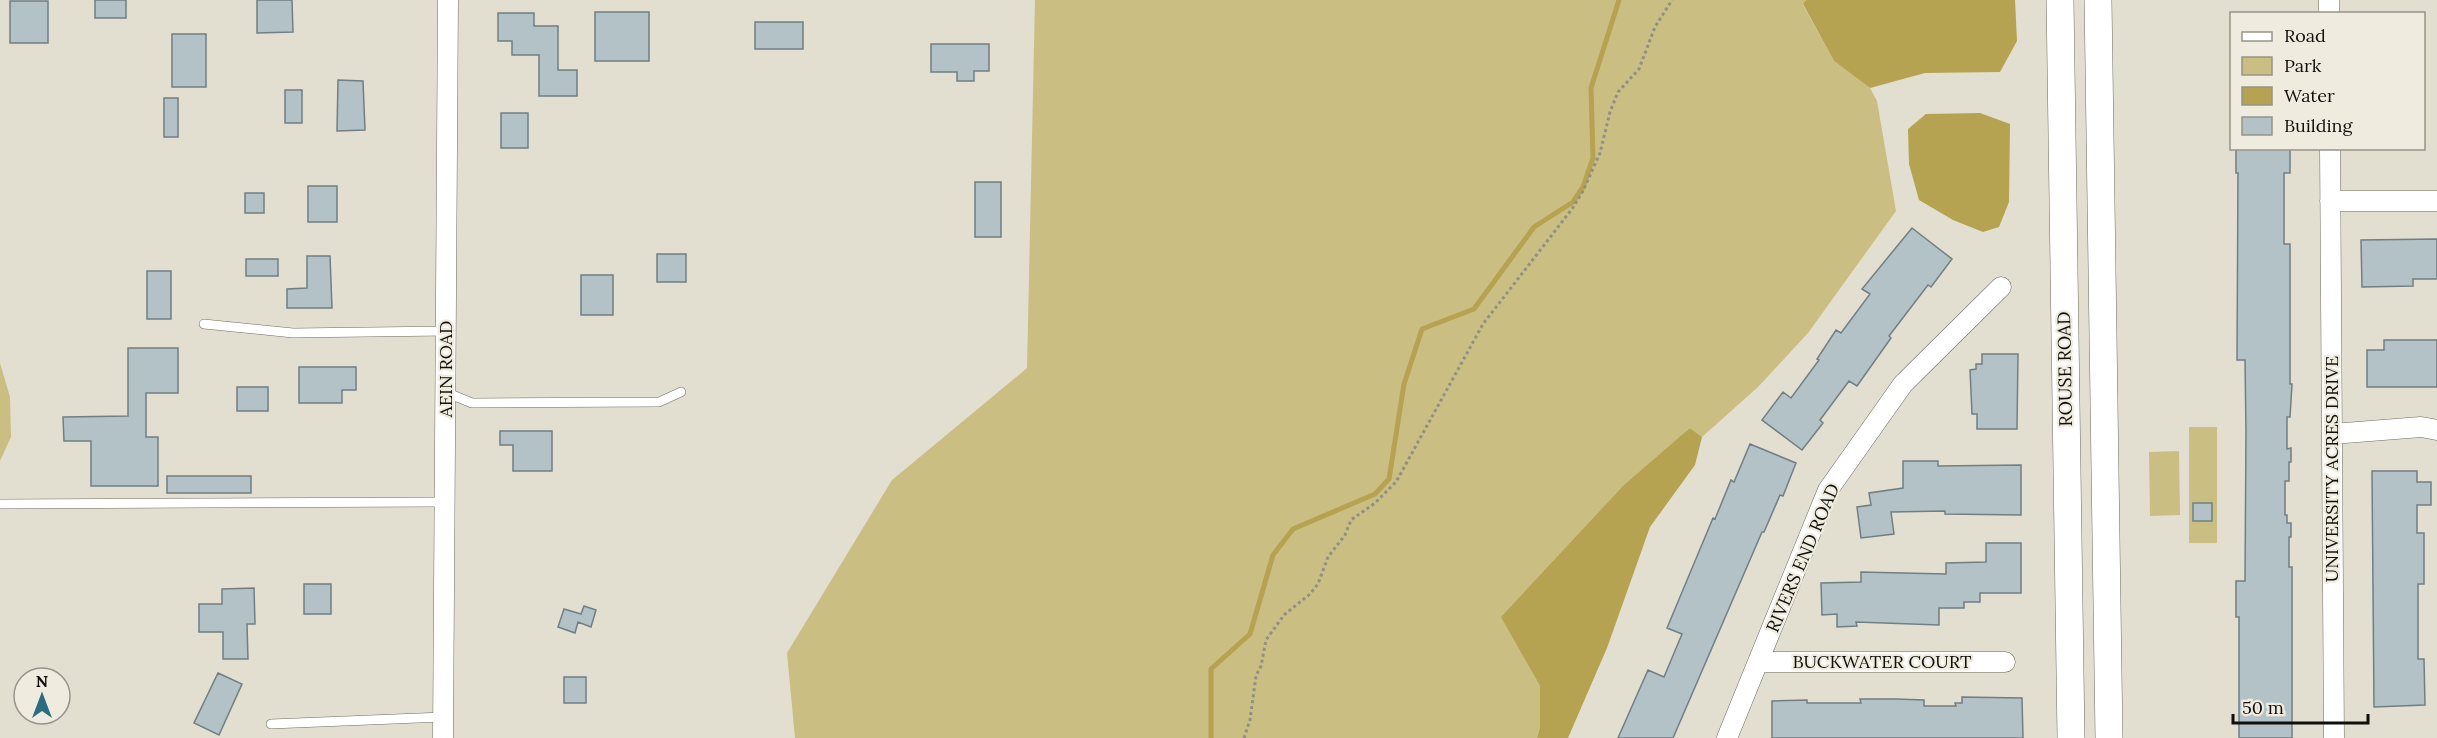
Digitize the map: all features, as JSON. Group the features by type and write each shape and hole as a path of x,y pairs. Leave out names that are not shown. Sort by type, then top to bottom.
{"street":[{"name":"AEIN ROAD","path":"443,738 448,0"},
{"name":"ROUSE ROAD","path":"2060,0 2070,738"},
{"name":"ROUSE ROAD","path":"2098,0 2109,738"},
{"name":"UNIVERSITY ACRES DRIVE","path":"2330,150 2334,738"},
{"path":"2330,201 2437,201"},
{"name":"RIVERS END ROAD","path":"1727,738 1828,490 1903,384 2001,287"},
{"path":"2332,434 2421,427 2437,430"},
{"name":"BUCKWATER COURT","path":"1758,662 2006,662"}],"lane":[{"path":"204,324 293,333 446,331"},
{"path":"445,392 472,403 659,402 681,392"},
{"path":"0,504 445,502"},
{"path":"271,724 443,717"}],"path":[{"path":"1244,738 1250,720 1256,676 1261,666 1266,640 1284,615 1310,594 1317,584 1328,557 1345,535 1351,520 1375,503 1396,482 1483,324 1572,209 1600,153 1610,112 1618,92 1639,69 1655,27 1672,0"}],"green space":[{"path":"1035,0 1806,0 1803,5 1834,61 1870,88 1877,101 1896,211 1808,333 1758,387 1702,437 1690,428 1502,617 1540,686 1540,727 1537,738 795,738 787,653 892,480 1027,368"},
{"path":"0,363 10,397 11,437 0,461"},
{"path":"2189,427 2217,427 2217,543 2189,543"},
{"path":"2179,451 2180,515 2150,516 2149,452"}],"water":[{"path":"1806,0 2015,0 2017,41 2000,72 1925,73 1870,88 1834,61 1803,4"},
{"path":"1980,113 2010,124 2009,202 1999,227 1983,232 1953,220 1919,200 1909,164 1908,129 1926,114"},
{"path":"1690,428 1702,437 1695,465 1650,527 1607,648 1568,738 1537,738 1540,727 1540,686 1501,617 1624,485"}],"building":[{"path":"95,0 126,0 126,18 95,18"},
{"path":"257,0 292,0 293,32 257,33"},
{"path":"10,1 48,1 48,43 10,43"},
{"path":"595,12 649,12 649,61 595,61"},
{"path":"498,13 534,13 534,26 558,26 558,70 577,70 577,96 539,96 539,55 512,55 512,41 498,41"},
{"path":"755,22 803,22 803,49 755,49"},
{"path":"172,34 206,34 206,87 172,87"},
{"path":"931,44 989,44 989,71 974,71 974,81 957,81 957,72 931,72"},
{"path":"338,80 363,81 365,130 337,131"},
{"path":"285,90 302,90 302,123 285,123"},
{"path":"164,98 178,98 178,137 164,137"},
{"path":"501,113 528,113 528,148 501,148"},
{"path":"2236,150 2290,150 2290,173 2284,173 2284,244 2290,244 2290,384 2292,384 2290,417 2287,417 2287,449 2291,448 2291,462 2289,462 2289,481 2285,481 2285,515 2287,515 2287,523 2291,523 2289,567 2292,567 2292,738 2239,738 2239,617 2236,617 2236,581 2245,581 2246,432 2245,360 2237,360 2238,173 2236,173"},
{"path":"975,182 1001,182 1001,237 975,237"},
{"path":"308,186 337,186 337,222 308,222"},
{"path":"245,193 264,193 264,213 245,213"},
{"path":"1912,228 1952,259 1931,287 1928,285 1889,336 1891,338 1857,386 1849,381 1820,420 1823,423 1802,450 1762,420 1783,392 1791,398 1819,360 1817,359 1836,330 1841,333 1870,294 1862,289"},
{"path":"2437,239 2437,279 2413,279 2413,286 2362,287 2361,240"},
{"path":"657,254 686,254 686,282 657,282"},
{"path":"307,256 330,256 332,308 287,308 287,289 307,288"},
{"path":"246,259 278,259 278,276 246,276"},
{"path":"147,271 171,271 171,319 147,319"},
{"path":"581,275 613,275 613,315 581,315"},
{"path":"2384,340 2437,340 2437,387 2367,387 2367,350 2384,350"},
{"path":"128,348 178,348 178,393 146,393 146,437 158,437 158,486 91,486 91,441 64,441 63,417 128,416"},
{"path":"1982,354 2018,354 2017,429 1977,429 1977,414 1972,414 1970,370 1976,369 1976,364 1982,364"},
{"path":"299,367 356,367 356,390 342,390 342,403 299,403"},
{"path":"237,387 268,387 268,411 237,411"},
{"path":"500,431 552,431 552,471 513,471 513,445 500,445"},
{"path":"1750,444 1796,463 1783,496 1780,495 1762,532 1673,738 1618,738 1648,670 1664,677 1682,634 1667,628 1713,518 1715,519 1731,480 1734,482"},
{"path":"1903,461 1938,461 1938,466 2021,465 2021,515 1945,514 1945,511 1891,512 1894,534 1861,538 1857,507 1871,505 1869,493 1903,488"},
{"path":"2372,471 2417,471 2417,482 2431,482 2431,505 2417,505 2417,533 2424,533 2424,584 2418,584 2418,659 2424,659 2425,705 2374,707"},
{"path":"167,476 251,476 251,493 167,493"},
{"path":"2193,503 2212,503 2212,521 2193,521"},
{"path":"1986,543 2021,543 2021,593 1980,593 1980,602 1964,602 1964,608 1939,608 1939,625 1856,622 1857,626 1837,627 1837,614 1822,615 1821,583 1861,582 1861,572 1946,574 1946,563 1986,562"},
{"path":"304,584 331,584 331,614 304,614"},
{"path":"254,588 255,624 247,624 248,659 223,659 223,632 199,632 199,604 222,604 222,589"},
{"path":"584,606 596,610 591,627 578,622 575,633 558,627 564,609 581,614"},
{"path":"218,673 242,684 219,735 194,723"},
{"path":"564,677 586,677 586,703 564,703"},
{"path":"1962,697 2022,698 2023,738 1772,738 1772,701 1861,703 1860,699 1896,699 1924,700 1924,706 1956,706 1955,703 1962,703"}],"waterway":[{"path":"1211,738 1211,669 1250,634 1273,555 1293,529 1375,494 1389,479 1404,384 1422,329 1474,309 1534,227 1573,202 1583,187 1593,158 1591,88 1619,0"}]}
